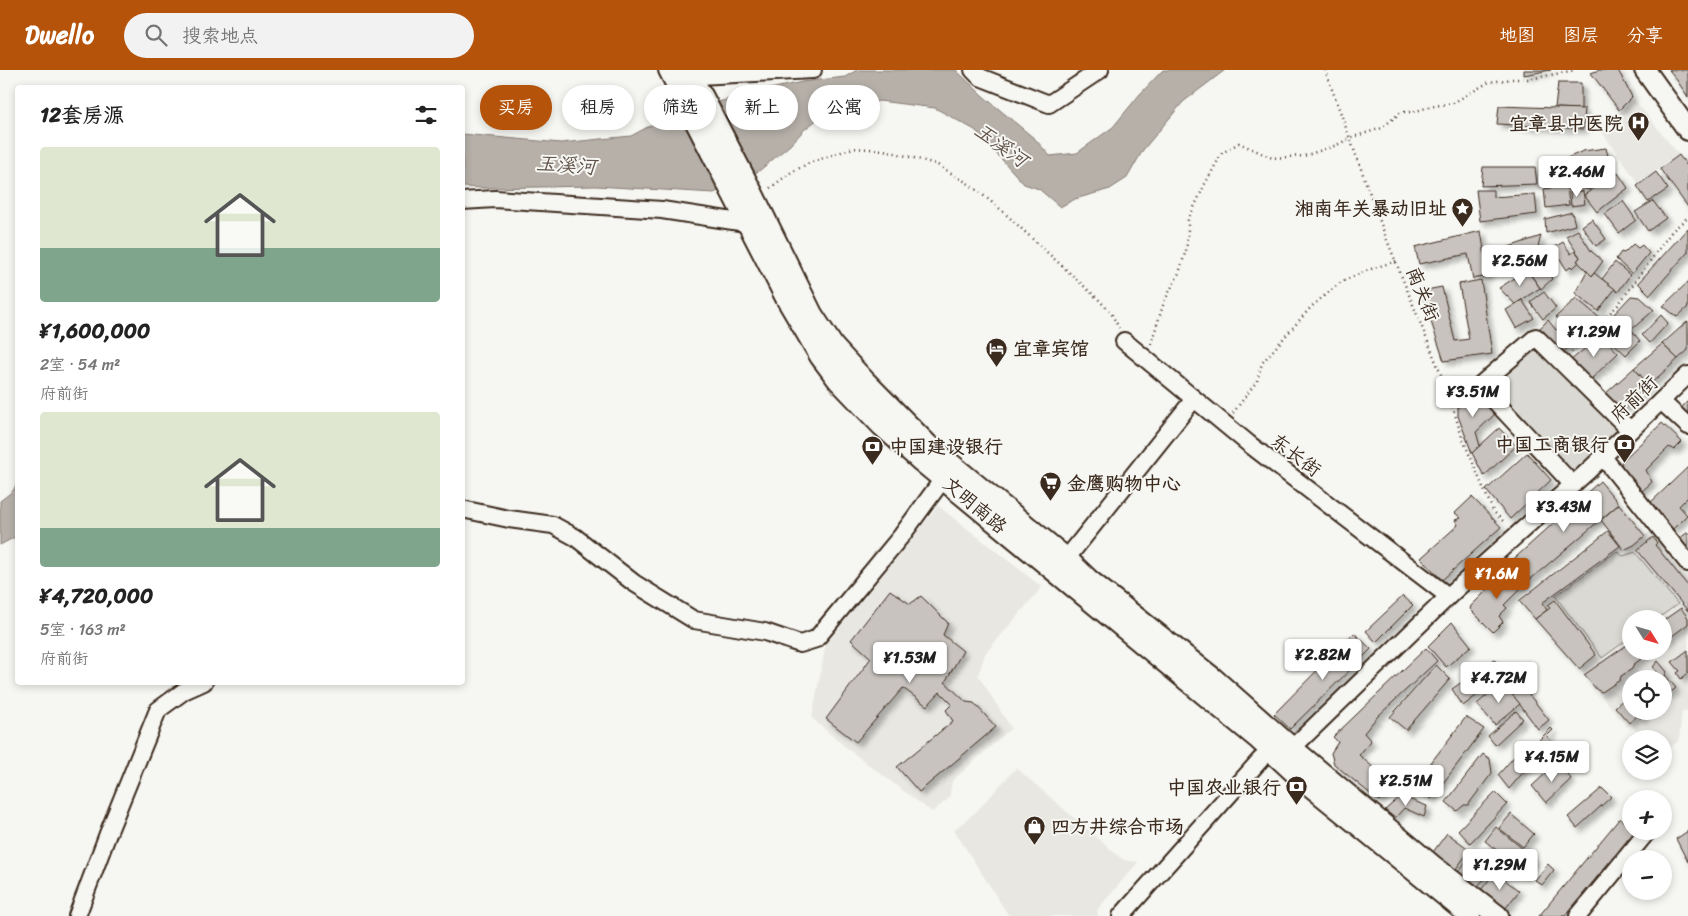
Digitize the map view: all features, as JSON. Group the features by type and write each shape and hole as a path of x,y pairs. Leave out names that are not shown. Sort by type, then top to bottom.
{"main road":[{"path":"1645,70 1688,130"},
{"path":"679,73 686,85"},
{"name":"文明南路","path":"706,130 746,223 760,245 786,298 820,356 834,374 881,425 943,479 1062,566 1277,756"},
{"path":"714,130 746,180 812,314 833,346 928,444 1062,566"},
{"path":"1277,756 1466,915"},
{"path":"1277,756 1432,866 1498,916"}],"street":[{"path":"679,73 813,70"},
{"path":"974,70 980,77 1049,104 1100,70"},
{"path":"465,201 495,199 662,210 746,223"},
{"path":"1573,485 1480,384 1536,337 1630,430"},
{"name":"东长街","path":"1124,341 1225,424 1448,596"},
{"name":"府前街","path":"1120,916 1277,756 1448,596 1573,485 1688,375"},
{"path":"1062,566 1194,399"},
{"path":"1661,401 1688,426"},
{"path":"1603,457 1688,563"},
{"path":"465,510 509,519 552,525 575,536 634,582 694,620 765,632 800,644 816,639 826,628 902,535 943,479"},
{"path":"77,916 158,710 184,690 196,685"},
{"path":"1578,916 1641,840"}],"path":[{"name":"南关街","path":"1325,70 1396,261 1448,392 1462,438 1493,511 1506,523"},
{"path":"1149,362 1151,340 1164,302 1179,273 1186,250 1188,220 1222,154 1239,143 1272,158 1304,156 1382,128 1401,112 1413,112 1453,103 1489,82 1513,79 1530,80 1575,70"},
{"path":"772,195 769,187 790,173 808,163 853,148 884,150 936,164 969,184 999,208 1099,300 1115,319 1124,341"},
{"path":"1562,362 1618,304 1672,231 1688,217"},
{"path":"1225,424 1258,380 1262,363 1311,307 1341,282 1368,270 1396,261"},
{"path":"1448,392 1470,378 1480,384"}],"shaded area":[{"name":"宜章县中医院","path":"1634,99 1679,155 1639,184 1600,129"},
{"path":"1536,344 1622,434 1576,477 1489,387"},
{"path":"938,506 1042,587 985,654 978,675 1011,728 952,781 949,798 932,812 849,750 812,718 826,644"},
{"path":"1658,525 1688,563 1688,711 1682,712 1679,740 1672,746 1672,730 1636,730 1631,725 1627,726 1519,601 1608,531 1624,550 1634,545"},
{"path":"1617,551 1623,556 1635,552 1678,604 1670,610 1622,610 1622,644 1602,658 1555,596"},
{"name":"四方井综合市场","path":"1016,768 1123,860 1138,862 1097,910 1098,916 1009,916 954,830 977,811"}],"water":[{"name":"玉溪河","path":"857,70 956,70 983,96 1035,139 1050,156 1077,153 1113,127 1163,70 1225,70 1183,102 1143,150 1127,178 1110,189 1075,199 1060,207 1039,189 1024,184 975,130 935,108 880,101 880,85 808,85 808,127 790,145 759,171 714,193 596,186 465,187 465,134 561,143 631,136 644,129 716,130 716,103 726,100 726,130 798,130 798,85 788,85 845,77"},
{"path":"15,487 15,537 0,545 0,501 13,491"}],"building":[{"path":"1524,70 1551,70 1524,75"},
{"path":"1599,70 1618,70 1632,97 1619,110 1591,73"},
{"path":"1669,70 1688,70 1688,97 1674,76"},
{"path":"1558,83 1581,83 1581,109 1555,108"},
{"path":"1499,106 1585,109 1583,129 1497,124"},
{"path":"1606,148 1613,176 1592,190 1580,188 1574,178 1543,184 1543,169 1583,151"},
{"path":"1679,155 1688,167 1688,207 1660,169"},
{"path":"1483,167 1535,167 1537,184 1481,186"},
{"path":"1656,172 1668,189 1648,202 1637,186"},
{"path":"1618,173 1628,188 1597,212 1584,195"},
{"path":"1567,185 1569,205 1546,208 1544,189"},
{"path":"1476,190 1493,190 1493,197 1535,194 1537,214 1480,221"},
{"path":"1583,191 1585,204 1571,206 1570,192"},
{"path":"1623,201 1636,220 1619,233 1605,214"},
{"path":"1653,201 1666,218 1648,231 1635,212"},
{"path":"1572,212 1575,225 1546,233 1545,219"},
{"path":"1592,219 1606,239 1596,246 1582,226"},
{"path":"1688,228 1688,252 1650,295 1638,283"},
{"path":"1578,230 1591,251 1603,261 1592,276 1577,261 1580,257 1566,236"},
{"path":"1481,231 1488,276 1473,279 1468,254 1419,264 1415,247"},
{"path":"1541,236 1538,247 1504,268 1500,250"},
{"path":"1563,242 1571,254 1575,251 1580,257 1577,261 1579,262 1573,268 1571,266 1567,270 1553,248"},
{"path":"1633,244 1638,248 1642,245 1649,253 1632,274 1616,259 1621,252 1624,253"},
{"path":"1544,259 1553,267 1548,272 1552,279 1541,289 1527,270"},
{"path":"1615,262 1630,275 1618,292 1602,279"},
{"path":"1527,270 1540,288 1515,304 1499,288"},
{"path":"1587,271 1592,276 1594,273 1615,289 1598,311 1575,293"},
{"path":"1481,280 1492,354 1444,361 1421,291 1442,287 1455,341 1469,339 1459,284"},
{"path":"1688,282 1688,307 1677,317 1663,306"},
{"path":"1544,292 1556,308 1543,319 1530,302"},
{"path":"1631,296 1640,297 1654,310 1631,330 1640,341 1626,355 1598,331"},
{"path":"1576,298 1601,319 1583,337 1573,327 1567,329 1556,317"},
{"path":"1522,300 1534,318 1516,328 1506,310"},
{"path":"1661,315 1668,323 1650,343 1642,335"},
{"path":"1548,320 1556,330 1563,324 1567,329 1573,327 1578,334 1574,338 1576,341 1560,355 1536,332"},
{"path":"1688,321 1688,350 1678,359 1662,344"},
{"path":"1596,339 1600,343 1605,339 1618,353 1590,380 1570,361"},
{"path":"1662,344 1678,359 1649,385 1634,368"},
{"path":"1634,368 1649,385 1619,413 1605,394"},
{"path":"1472,390 1495,414 1476,432 1480,446 1472,453 1458,416 1458,404"},
{"path":"1688,401 1688,417 1680,409"},
{"path":"1662,423 1682,442 1674,450 1669,447 1646,470 1652,482 1641,492 1621,469 1622,461"},
{"path":"1499,428 1516,446 1484,476 1472,453"},
{"path":"1527,453 1551,480 1510,519 1486,490"},
{"path":"1688,467 1688,497 1679,506 1687,515 1673,529 1650,503"},
{"path":"1600,481 1619,504 1526,583 1505,567"},
{"path":"1472,497 1501,527 1442,580 1421,558 1458,525 1455,520 1461,518 1455,513"},
{"path":"1619,504 1645,536 1624,550 1601,520"},
{"path":"1608,531 1620,546 1542,603 1547,610 1535,619 1519,601"},
{"path":"1688,532 1688,550 1680,538"},
{"path":"1653,537 1657,543 1655,545 1688,586 1688,611 1637,550"},
{"path":"1508,569 1526,583 1504,605 1507,608 1499,616 1503,622 1493,632 1470,609"},
{"path":"890,590 910,604 921,596 948,623 943,635 963,651 945,682 966,702 974,703 996,727 919,792 897,767 953,721 946,710 952,704 940,692 927,706 903,688 856,742 826,719 871,658 851,640"},
{"path":"1403,596 1413,605 1376,642 1366,631"},
{"path":"1555,600 1596,655 1579,669 1535,619 1550,608 1548,605"},
{"path":"1681,608 1688,618 1688,624 1672,636 1672,614"},
{"path":"1452,622 1471,646 1446,667 1428,646"},
{"path":"1354,633 1371,649 1290,729 1274,714"},
{"path":"1426,648 1437,661 1377,717 1364,733 1371,741 1359,755 1392,784 1379,801 1334,764 1331,753 1338,742 1333,737"},
{"path":"1622,648 1622,660 1639,660 1630,670 1622,670 1620,680 1602,692 1597,690 1584,675"},
{"path":"1688,650 1688,673 1681,679 1677,673 1680,671 1672,662"},
{"path":"1494,659 1504,674 1463,706 1452,689"},
{"path":"1658,661 1665,670 1656,670 1653,667"},
{"path":"1436,665 1450,679 1406,730 1390,717"},
{"path":"1516,678 1549,720 1538,729 1506,686"},
{"path":"1502,682 1520,704 1495,725 1477,704"},
{"path":"1622,701 1622,715 1615,707"},
{"path":"1516,711 1523,719 1495,745 1488,736"},
{"path":"1466,717 1484,729 1431,799 1413,786"},
{"path":"1551,728 1553,730 1547,736 1556,747 1544,759 1533,746"},
{"path":"1527,742 1538,755 1509,789 1498,775"},
{"path":"1483,754 1490,759 1492,773 1468,805 1464,805 1457,811 1446,802"},
{"path":"1558,762 1571,779 1546,803 1532,786"},
{"path":"1602,788 1611,797 1577,828 1568,817"},
{"path":"1495,792 1507,804 1470,843 1458,830"},
{"path":"1401,796 1427,806 1424,817 1404,808 1395,818 1385,810"},
{"path":"1511,814 1534,834 1523,847 1499,828"},
{"path":"1620,818 1622,820 1622,840 1627,840 1565,916 1539,916"},
{"path":"1496,827 1535,859 1524,872 1485,841"},
{"path":"1688,831 1688,862 1676,839"},
{"path":"1447,833 1470,850 1455,870 1433,852"},
{"path":"1473,853 1493,869 1477,887 1458,872"},
{"path":"1548,864 1554,870 1542,885 1535,880"},
{"path":"1495,872 1519,891 1505,909 1481,890"}],"place":[{"name":"宜章县中医院","path":"1639,142"},
{"name":"湘南年关暴动旧址","path":"1463,227"},
{"name":"宜章宾馆","path":"997,367"},
{"name":"中国工商银行","path":"1625,463"},
{"name":"中国建设银行","path":"873,465"},
{"name":"金鹰购物中心","path":"1051,502"},
{"name":"中国农业银行","path":"1297,806"},
{"name":"四方井综合市场","path":"1035,845"}]}
